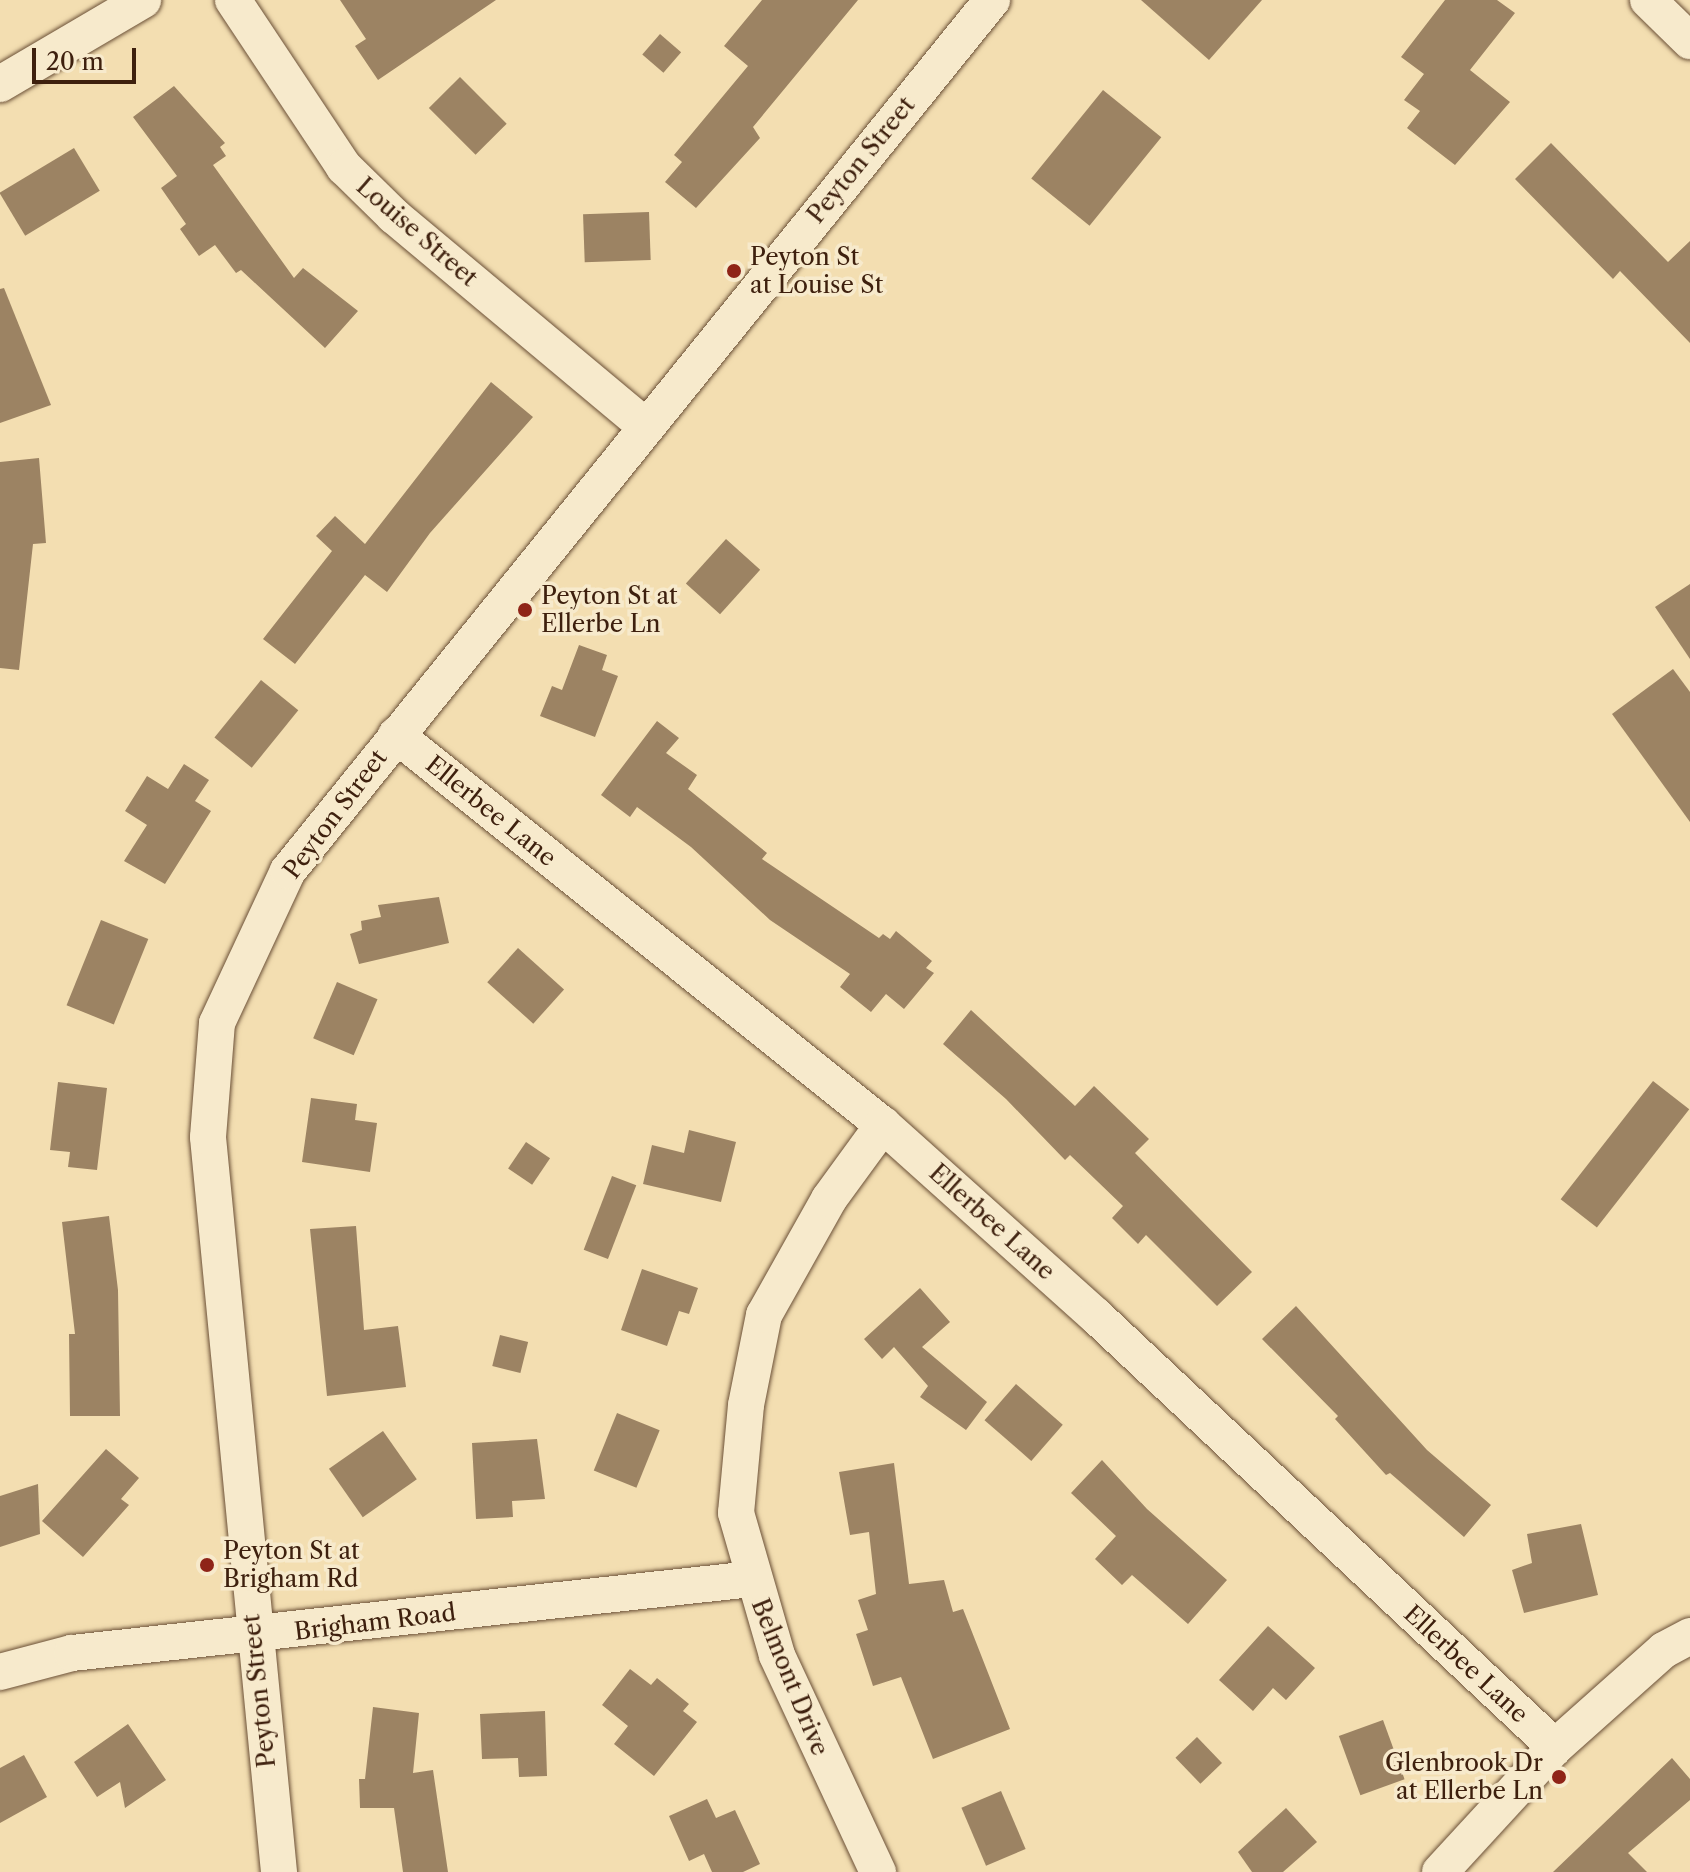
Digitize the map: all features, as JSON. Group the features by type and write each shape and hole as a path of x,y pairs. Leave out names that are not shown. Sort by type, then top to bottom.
{"street":[{"path":"0,84 143,0"},
{"name":"Louise Street","path":"233,0 344,167 394,216 644,425"},
{"name":"Peyton Street","path":"279,1872 252,1637 208,1137 217,1023 288,871 644,425 992,0"},
{"path":"1648,0 1690,41"},
{"name":"Ellerbee Lane","path":"396,735 883,1125 1096,1316 1555,1747"},
{"name":"Belmont Drive","path":"878,1872 777,1655 752,1579 736,1513 746,1405 764,1315 829,1199 883,1125"},
{"name":"Brigham Road","path":"0,1672 72,1653 252,1637 752,1579"},
{"path":"1440,1872 1555,1747 1664,1650 1690,1636"}],"building":[{"path":"340,0 496,0 378,80 355,46 366,39"},
{"path":"762,0 858,0 753,127 760,138 696,208 665,182 682,162 674,155 748,66 724,46"},
{"path":"1141,0 1262,0 1209,60"},
{"path":"1445,0 1497,0 1515,13 1470,70 1510,102 1455,165 1407,128 1420,111 1404,100 1424,74 1401,57"},
{"path":"660,34 681,52 663,73 642,54"},
{"path":"460,77 507,124 476,155 429,108"},
{"path":"174,86 225,143 220,147 226,156 213,165 294,278 303,268 358,311 325,348 241,270 236,273 215,245 199,256 180,229 186,224 161,188 177,176 133,117"},
{"path":"1103,90 1161,137 1090,226 1031,179"},
{"path":"1551,143 1668,262 1690,241 1690,343 1620,271 1613,279 1515,179"},
{"path":"74,148 100,191 25,236 0,192"},
{"path":"649,212 651,260 585,262 583,214"},
{"path":"4,288 51,405 0,423 0,289"},
{"path":"491,382 533,417 430,533 387,592 365,575 295,664 263,639 332,551 316,536 335,516 365,544"},
{"path":"39,458 46,543 33,544 19,670 0,668 0,462"},
{"path":"726,539 760,570 720,614 686,584"},
{"path":"1690,584 1690,659 1655,607"},
{"path":"579,645 607,655 602,670 618,676 595,737 540,716 552,686 562,690"},
{"path":"1673,669 1690,692 1690,822 1612,714"},
{"path":"261,680 298,710 252,768 214,738"},
{"path":"657,721 679,738 666,753 697,775 688,789 767,853 762,859 879,938 883,934 890,939 896,931 932,961 926,968 934,973 904,1009 886,994 871,1012 840,987 850,974 770,920 691,847 637,807 630,817 601,795"},
{"path":"184,764 209,780 195,801 211,811 165,884 124,861 147,825 125,811 147,776 168,789"},
{"path":"439,897 449,943 359,964 350,934 362,930 361,921 381,917 378,905"},
{"path":"101,920 148,939 114,1024 67,1005"},
{"path":"518,948 564,989 533,1024 487,982"},
{"path":"337,982 378,999 354,1055 313,1038"},
{"path":"971,1010 1075,1106 1094,1086 1149,1139 1135,1153 1252,1272 1217,1306 1146,1235 1138,1244 1112,1218 1123,1206 1070,1155 1065,1160 1006,1099 943,1044"},
{"path":"1653,1081 1689,1109 1597,1228 1561,1199"},
{"path":"58,1082 107,1088 97,1170 68,1167 70,1152 50,1150"},
{"path":"311,1098 357,1104 355,1120 377,1123 370,1172 302,1162"},
{"path":"689,1130 736,1142 721,1202 643,1184 652,1145 684,1153"},
{"path":"526,1142 550,1158 532,1185 508,1169"},
{"path":"612,1176 636,1185 608,1259 584,1250"},
{"path":"109,1216 118,1290 120,1416 70,1416 69,1334 75,1334 62,1222"},
{"path":"356,1226 364,1330 398,1326 406,1387 327,1396 310,1229"},
{"path":"642,1269 698,1288 689,1314 679,1311 667,1346 621,1330"},
{"path":"920,1288 950,1322 922,1347 987,1402 966,1430 920,1397 928,1386 894,1347 882,1359 864,1339"},
{"path":"1296,1306 1427,1450 1491,1505 1464,1537 1390,1473 1386,1475 1335,1419 1338,1416 1262,1339"},
{"path":"500,1335 528,1342 520,1373 492,1366"},
{"path":"1016,1384 1063,1425 1031,1461 985,1420"},
{"path":"617,1413 660,1430 636,1488 594,1470"},
{"path":"383,1431 417,1479 363,1517 329,1469"},
{"path":"537,1439 545,1499 512,1501 513,1517 476,1519 472,1443"},
{"path":"106,1449 139,1478 121,1499 129,1505 83,1557 42,1521"},
{"path":"1102,1460 1147,1509 1227,1580 1188,1624 1132,1575 1122,1585 1095,1559 1116,1536 1071,1493"},
{"path":"894,1463 909,1584 944,1580 953,1612 963,1609 1010,1729 933,1759 901,1677 873,1686 856,1634 868,1630 858,1600 876,1594 869,1532 850,1535 839,1472"},
{"path":"38,1484 40,1534 0,1547 0,1496"},
{"path":"1581,1524 1598,1595 1524,1613 1512,1570 1532,1563 1527,1534"},
{"path":"1268,1626 1315,1668 1286,1700 1273,1688 1253,1711 1219,1680"},
{"path":"630,1669 651,1685 657,1678 689,1704 683,1711 697,1722 654,1776 614,1744 628,1726 602,1705"},
{"path":"373,1707 419,1713 413,1773 433,1770 448,1872 403,1872 394,1808 360,1808 359,1779 365,1779"},
{"path":"545,1711 547,1776 519,1777 518,1758 482,1759 480,1714"},
{"path":"1383,1720 1405,1779 1360,1795 1339,1736"},
{"path":"128,1724 166,1780 125,1808 120,1782 97,1797 74,1762"},
{"path":"1197,1737 1222,1763 1200,1784 1175,1758"},
{"path":"24,1755 47,1797 0,1823 0,1768"},
{"path":"1672,1758 1690,1779 1690,1800 1628,1853 1647,1872 1553,1872"},
{"path":"1001,1791 1026,1849 986,1866 961,1808"},
{"path":"707,1799 716,1818 735,1810 760,1864 743,1872 712,1872 704,1854 689,1861 669,1816"},
{"path":"1286,1808 1317,1842 1283,1872 1252,1872 1238,1852"}],"place":[{"name":"Peyton St at Louise St","path":"734,271"},
{"name":"Peyton St at Ellerbe Ln","path":"525,610"},
{"name":"Peyton St at Brigham Rd","path":"207,1565"},
{"name":"Glenbrook Dr at Ellerbe Ln","path":"1559,1777"}]}
